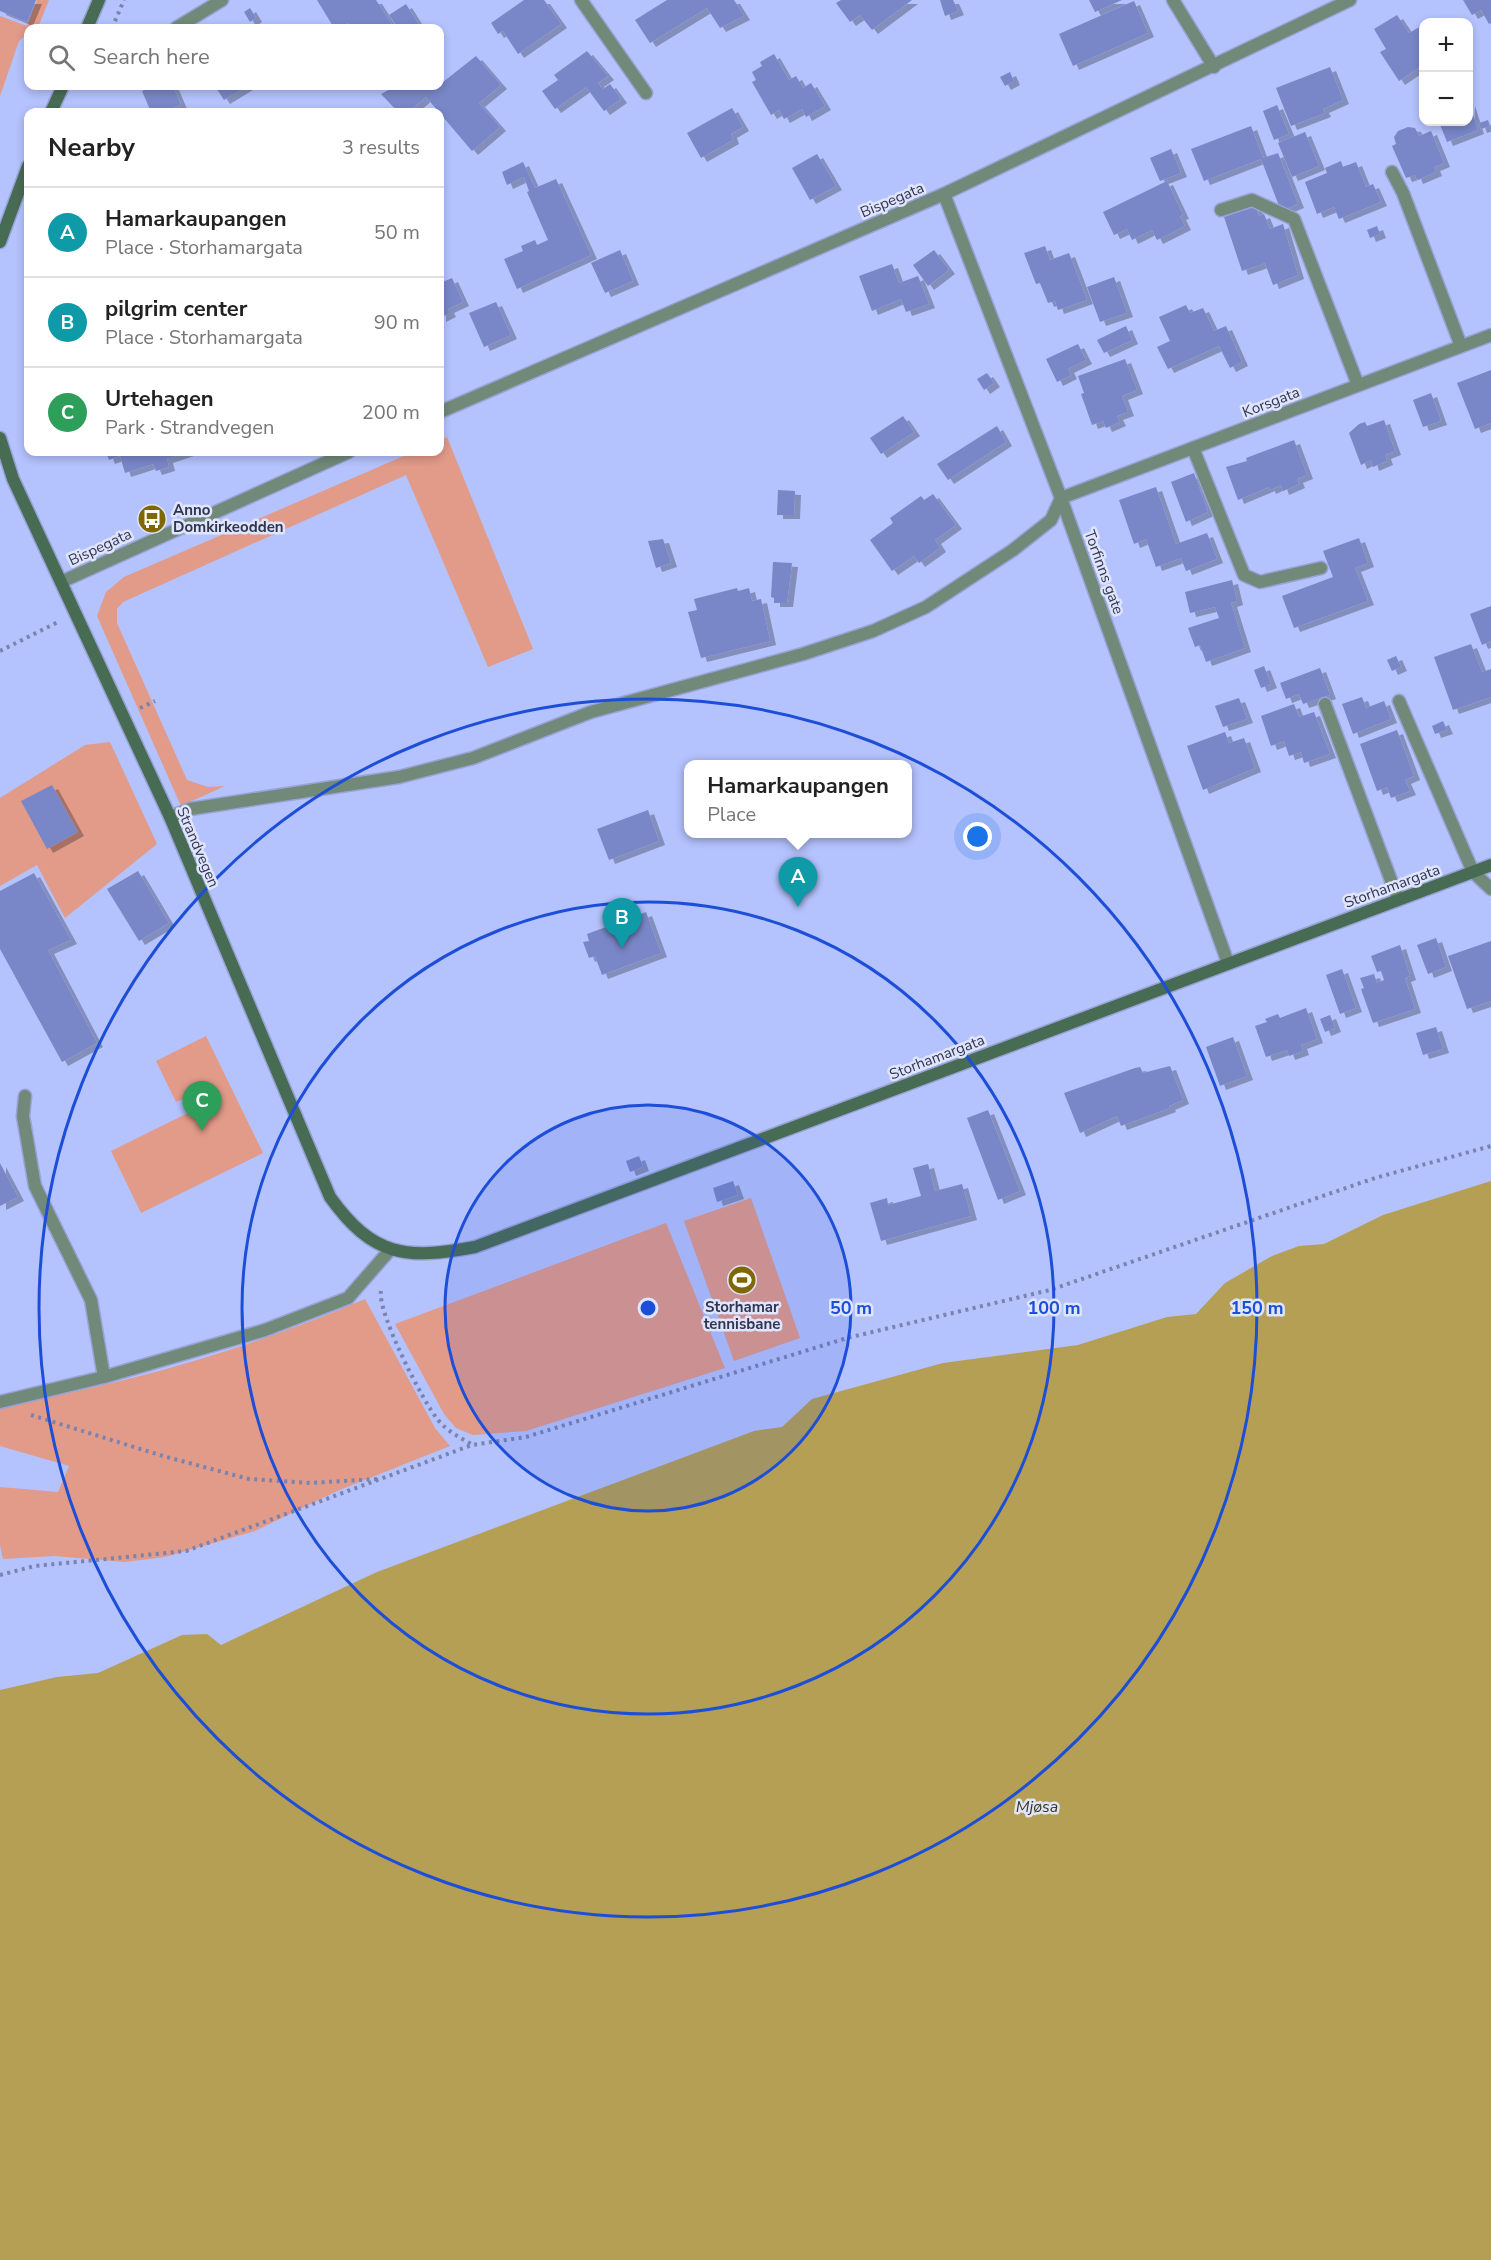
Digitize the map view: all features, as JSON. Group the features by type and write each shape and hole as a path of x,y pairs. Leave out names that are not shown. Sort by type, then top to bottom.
{"main road":[{"path":"89,24 99,0"},
{"path":"53,108 61,90"},
{"path":"0,242 24,177"},
{"name":"Strandvegen","path":"0,438 13,479 170,817 330,1197 345,1219 389,1251"},
{"name":"Storhamargata","path":"389,1251 440,1253 475,1247 1491,865"}],"street":[{"path":"183,24 222,0"},
{"path":"581,0 646,93"},
{"path":"1173,0 1214,66"},
{"name":"Bispegata","path":"444,410 944,194 1350,0"},
{"path":"1392,172 1403,193 1461,346"},
{"name":"Torfinns gate","path":"944,194 1061,498 1228,963"},
{"path":"1221,210 1252,200 1294,219 1358,385"},
{"name":"Korsgata","path":"1061,498 1491,335"},
{"path":"1193,448 1244,575 1260,582 1321,568"},
{"name":"Bispegata","path":"61,582 341,456"},
{"path":"170,817 190,809 399,777 473,758 591,712 803,654 873,631 926,607 1004,556 1051,520 1061,498"},
{"path":"1399,701 1473,872 1491,889"},
{"path":"1325,704 1398,899"},
{"path":"25,1096 23,1116 35,1186 91,1300 104,1377"},
{"path":"0,1402 104,1377 266,1330 348,1298 389,1251"}],"path":[{"path":"114,24 124,0"},
{"path":"0,651 76,614"},
{"path":"0,1575 35,1566 186,1551 472,1445 526,1437 847,1338 1050,1290 1375,1178 1491,1146"},
{"path":"382,1285 380,1296 383,1312 429,1408 449,1432 472,1445"},
{"path":"22,1413 163,1456 249,1479 310,1483 380,1479"}],"shaded area":[{"path":"37,0 49,0 39,24 28,24"},
{"path":"0,16 24,25 24,37 19,41 0,96"},
{"path":"447,437 533,649 488,667 406,475 123,602 117,609 117,623 187,780 208,787 225,786 181,806 97,616 106,592 124,577 404,456 444,456 444,438"},
{"path":"110,742 157,844 65,918 37,865 0,886 0,798 85,745"},
{"path":"206,1036 263,1153 141,1213 111,1151 192,1111 186,1098 176,1102 156,1061"},
{"name":"Storhamar tennisbane","path":"751,1198 800,1338 734,1361 684,1221"},
{"path":"666,1223 725,1368 526,1431 473,1435 456,1428 444,1414 395,1324"},
{"path":"365,1299 435,1428 450,1446 337,1491 255,1531 165,1557 125,1562 54,1556 3,1559 0,1545 0,1487 58,1492 69,1466 0,1446 0,1405 93,1387 186,1364 276,1334"}],"water":[{"name":"Mjøsa","path":"1491,1181 1491,2260 0,2260 0,1690 57,1677 98,1673 182,1635 207,1634 221,1645 377,1572 754,1431 782,1427 812,1399 943,1363 1078,1345 1167,1317 1196,1314 1225,1283 1272,1256 1299,1246 1324,1244 1383,1215"}],"building":[{"path":"0,0 36,0 27,22 0,11"},
{"path":"317,0 376,0 391,24 348,23 332,24"},
{"path":"524,0 544,0 561,24 518,54 503,31 498,34 491,23"},
{"path":"667,0 734,0 744,16 720,28 707,8 650,43 635,20"},
{"path":"841,0 912,0 872,30 860,15 850,22 836,3"},
{"path":"940,0 953,0 958,11 945,16"},
{"path":"1089,0 1122,0 1095,12"},
{"path":"1463,0 1491,0 1491,23 1489,24 1481,10 1472,15"},
{"path":"1134,1 1148,33 1073,66 1059,34"},
{"path":"406,4 418,24 395,24 389,15"},
{"path":"250,8 256,18 250,22 244,12"},
{"path":"1397,15 1409,33 1419,27 1419,67 1399,81 1380,52 1386,49 1374,29"},
{"path":"587,51 608,76 598,83 603,89 610,84 621,99 604,111 586,87 555,109 542,91 558,80 554,75"},
{"path":"774,54 789,80 796,76 803,88 811,83 825,106 806,117 802,109 784,119 779,110 771,115 752,82 756,80 752,72 762,66 760,62"},
{"path":"476,56 501,85 479,103 500,127 472,151 444,118 444,108 435,108 426,97 413,108 394,108 381,94 388,90 444,90 444,81"},
{"path":"1330,67 1343,100 1323,109 1325,113 1291,126 1276,88"},
{"path":"1010,72 1014,81 1005,86 1000,77"},
{"path":"175,90 181,105 173,108 149,108 142,91"},
{"path":"218,90 240,90 224,100"},
{"path":"1277,105 1289,134 1274,140 1263,111"},
{"path":"732,108 743,127 731,134 733,140 701,158 687,133"},
{"path":"1473,114 1478,130 1447,142 1441,126 1473,126"},
{"path":"1488,120 1490,126 1481,129 1479,123"},
{"path":"1251,126 1263,158 1278,153 1298,204 1281,211 1261,159 1204,181 1191,149"},
{"path":"1408,127 1415,128 1419,136 1431,131 1444,163 1434,167 1436,172 1417,180 1415,175 1406,178 1392,146 1396,144 1394,137 1398,131"},
{"path":"1305,132 1319,166 1292,177 1278,143"},
{"path":"1171,149 1181,173 1160,181 1150,158"},
{"path":"817,154 836,186 810,200 792,168"},
{"path":"1341,161 1343,167 1356,162 1366,187 1373,184 1381,202 1339,219 1334,207 1317,214 1305,182 1327,173 1325,168"},
{"path":"523,162 535,188 556,179 591,255 517,289 504,259 523,251 521,246 535,240 537,245 548,240 527,192 529,191 524,177 507,185 502,172"},
{"path":"1167,181 1183,215 1180,216 1185,226 1157,240 1152,230 1132,240 1127,229 1114,235 1103,212"},
{"path":"1255,205 1259,216 1264,214 1270,229 1283,224 1298,275 1273,285 1265,263 1242,271 1224,217"},
{"path":"1377,226 1380,234 1370,238 1367,230"},
{"path":"1045,246 1050,260 1069,253 1087,300 1058,310 1055,301 1048,303 1040,283 1036,284 1024,253"},
{"path":"620,250 633,281 605,293 591,263"},
{"path":"934,250 949,270 928,286 913,265"},
{"path":"892,264 899,283 918,276 929,304 906,312 901,299 872,311 859,276"},
{"path":"1114,277 1127,313 1100,322 1087,287"},
{"path":"452,278 463,302 448,309 450,313 444,316 444,281"},
{"path":"496,302 511,335 484,347 469,313"},
{"path":"1186,305 1190,313 1203,308 1214,331 1226,326 1242,362 1230,368 1219,346 1168,369 1157,347 1170,341 1159,317"},
{"path":"1126,326 1132,340 1104,353 1097,340"},
{"path":"1078,344 1086,360 1068,369 1071,375 1057,382 1046,359"},
{"path":"1125,359 1137,390 1122,396 1128,412 1117,416 1120,422 1106,428 1103,421 1092,425 1081,394 1084,393 1078,376"},
{"path":"1491,370 1491,423 1475,429 1457,383"},
{"path":"987,373 994,383 984,390 977,379"},
{"path":"1431,393 1441,421 1423,427 1413,400"},
{"path":"903,416 914,432 881,454 870,438"},
{"path":"1384,420 1395,451 1385,455 1387,461 1373,467 1371,460 1361,465 1349,433 1359,424 1365,422 1367,426"},
{"path":"997,426 1006,442 948,480 937,464"},
{"path":"1294,440 1307,475 1297,479 1299,484 1283,491 1281,485 1270,490 1269,487 1238,500 1226,467 1247,461 1246,458"},
{"path":"108,456 120,456 109,460"},
{"path":"120,456 176,456 167,459 169,467 156,471 153,464 125,473"},
{"path":"1194,473 1208,512 1186,522 1171,482"},
{"path":"1156,487 1176,544 1207,533 1217,559 1186,571 1181,558 1156,567 1146,539 1134,544 1119,500"},
{"path":"778,490 795,491 794,515 777,515"},
{"path":"933,494 956,525 935,540 940,548 919,563 914,556 892,571 870,540 893,523 890,518 921,496 924,500"},
{"path":"1359,538 1368,563 1355,568 1368,601 1294,628 1282,596 1333,577 1323,551"},
{"path":"663,539 671,563 656,568 648,541"},
{"path":"773,562 792,563 787,603 774,603 774,598 771,597"},
{"path":"1232,580 1237,601 1231,603 1245,648 1206,662 1200,645 1195,647 1188,628 1219,618 1215,607 1190,613 1185,592"},
{"path":"737,588 738,591 749,588 752,601 761,599 770,641 701,658 688,612 697,610 694,599"},
{"path":"1491,606 1491,641 1482,645 1470,614"},
{"path":"1471,644 1482,672 1491,669 1491,697 1453,710 1434,657"},
{"path":"1396,656 1401,667 1392,671 1387,660"},
{"path":"1264,666 1271,684 1261,688 1254,670"},
{"path":"1320,668 1330,695 1303,704 1299,694 1286,699 1280,683"},
{"path":"1362,697 1366,708 1384,701 1391,719 1353,734 1342,704"},
{"path":"1239,698 1247,719 1223,727 1215,706"},
{"path":"1294,704 1299,717 1314,712 1330,754 1304,763 1301,752 1289,756 1284,741 1271,746 1261,716"},
{"path":"1443,721 1447,730 1435,734 1432,726"},
{"path":"1397,730 1414,776 1405,780 1410,791 1391,798 1387,787 1377,791 1360,744"},
{"path":"1225,732 1229,743 1244,738 1255,768 1203,790 1187,746"},
{"path":"52,785 78,832 47,849 21,801"},
{"path":"648,810 659,841 609,860 597,829"},
{"path":"138,871 169,923 139,941 107,889"},
{"path":"34,873 71,940 48,950 97,1043 62,1062 0,949 0,891"},
{"path":"646,912 661,953 602,975 595,956 589,958 583,942 589,941 587,934"},
{"path":"1436,938 1446,967 1428,974 1417,945"},
{"path":"1491,941 1491,1001 1467,1009 1448,956"},
{"path":"1400,945 1410,976 1405,978 1415,1009 1373,1023 1361,989 1364,988 1360,978 1374,974 1377,983 1384,980 1381,971 1377,972 1371,956"},
{"path":"1342,969 1356,1008 1340,1014 1326,975"},
{"path":"1306,1008 1317,1039 1301,1045 1303,1051 1289,1056 1287,1050 1266,1057 1255,1026 1267,1022 1265,1019 1278,1014 1280,1018"},
{"path":"1330,1015 1335,1028 1325,1032 1320,1019"},
{"path":"1436,1027 1443,1049 1423,1055 1416,1033"},
{"path":"1233,1037 1247,1076 1220,1086 1206,1047"},
{"path":"1170,1066 1183,1100 1169,1106 1170,1108 1121,1126 1117,1116 1080,1133 1064,1093 1135,1068 1140,1067 1143,1073"},
{"path":"988,1110 1020,1191 998,1200 967,1118"},
{"path":"639,1156 643,1167 630,1172 626,1161"},
{"path":"0,1163 18,1197 0,1206"},
{"path":"928,1164 935,1191 962,1184 971,1216 881,1241 870,1203 887,1198 888,1205 921,1196 913,1168"},
{"path":"733,1181 738,1195 717,1202 713,1188"}],"place":[{"name":"Anno Domkirkeodden","path":"152,519"},
{"name":"Hamarkaupangen","path":"798,907"},
{"name":"pilgrim center","path":"622,948"},
{"name":"Urtehagen","path":"202,1131"},
{"name":"Storhamar tennisbane","path":"742,1280"}]}
